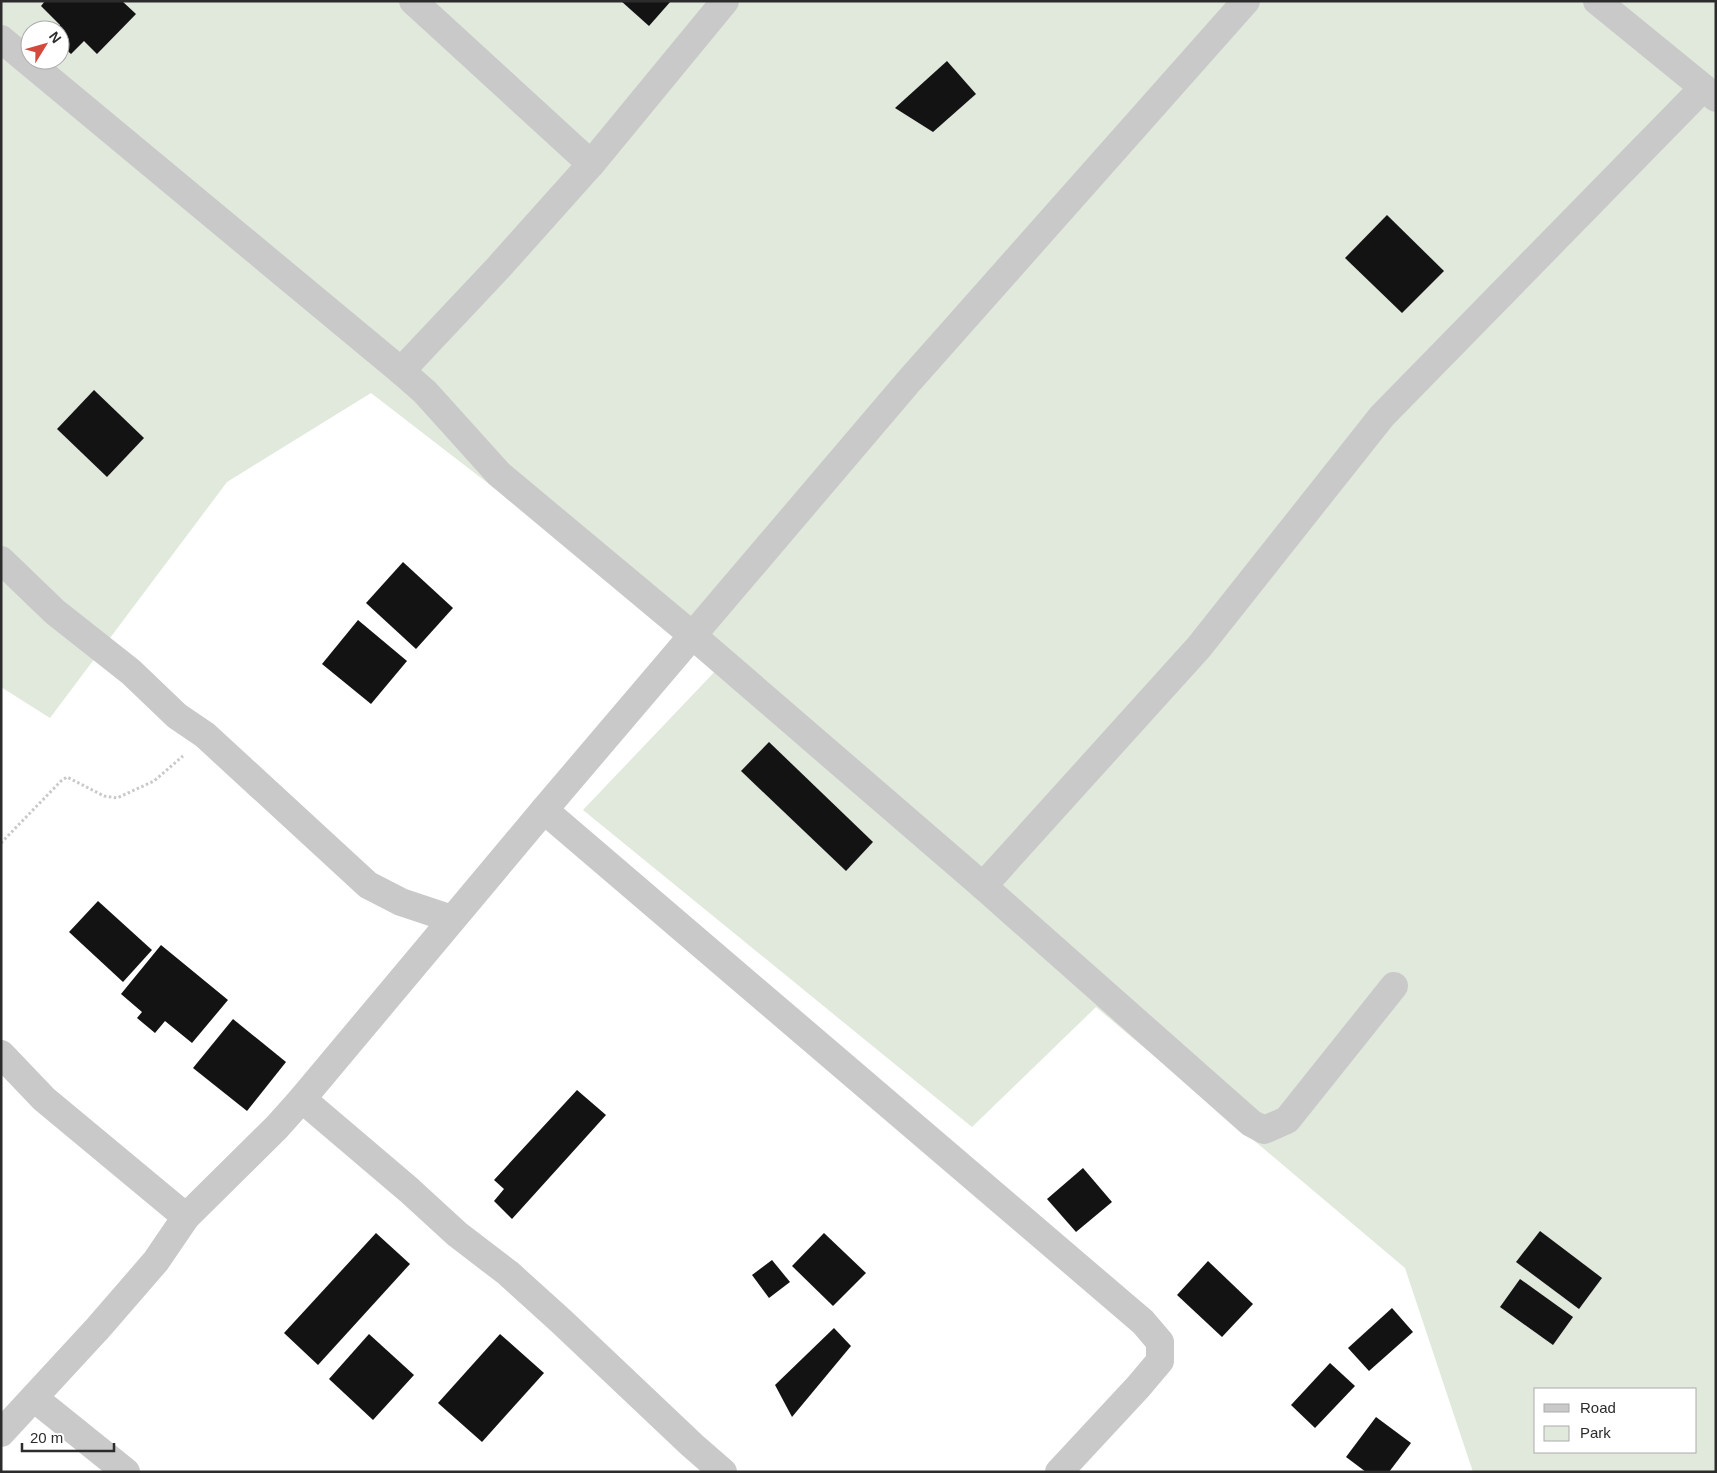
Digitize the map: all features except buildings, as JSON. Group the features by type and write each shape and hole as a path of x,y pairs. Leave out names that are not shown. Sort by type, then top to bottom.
{"street":[{"path":"413,1 591,164"},
{"path":"401,371 498,268 591,164 725,1"},
{"path":"1,1434 156,1262 186,1217 277,1127 302,1099 452,918 909,381 1246,1"},
{"path":"983,886 1199,647 1382,416 1710,93 1597,1"},
{"path":"1,39 401,371 425,392 498,474 692,635 983,886 1251,1123 1264,1130 1287,1120 1394,986"},
{"path":"1,560 55,612 131,672 176,716 205,735 368,885 401,902 452,918"},
{"path":"544,810 1143,1322 1160,1342 1160,1361 1058,1472"},
{"path":"1,1054 44,1099 186,1217"},
{"path":"302,1099 409,1190 457,1234 508,1274 723,1472"},
{"path":"34,1398 126,1472"}],"path":[{"path":"1,843 67,777 104,796 117,798 154,781 205,735"}],"green space":[{"path":"1,1 1716,1 1716,1472 1473,1472 1405,1268 1096,1007 972,1127 583,810 722,664 371,393 227,482 50,718 1,687"}]}
